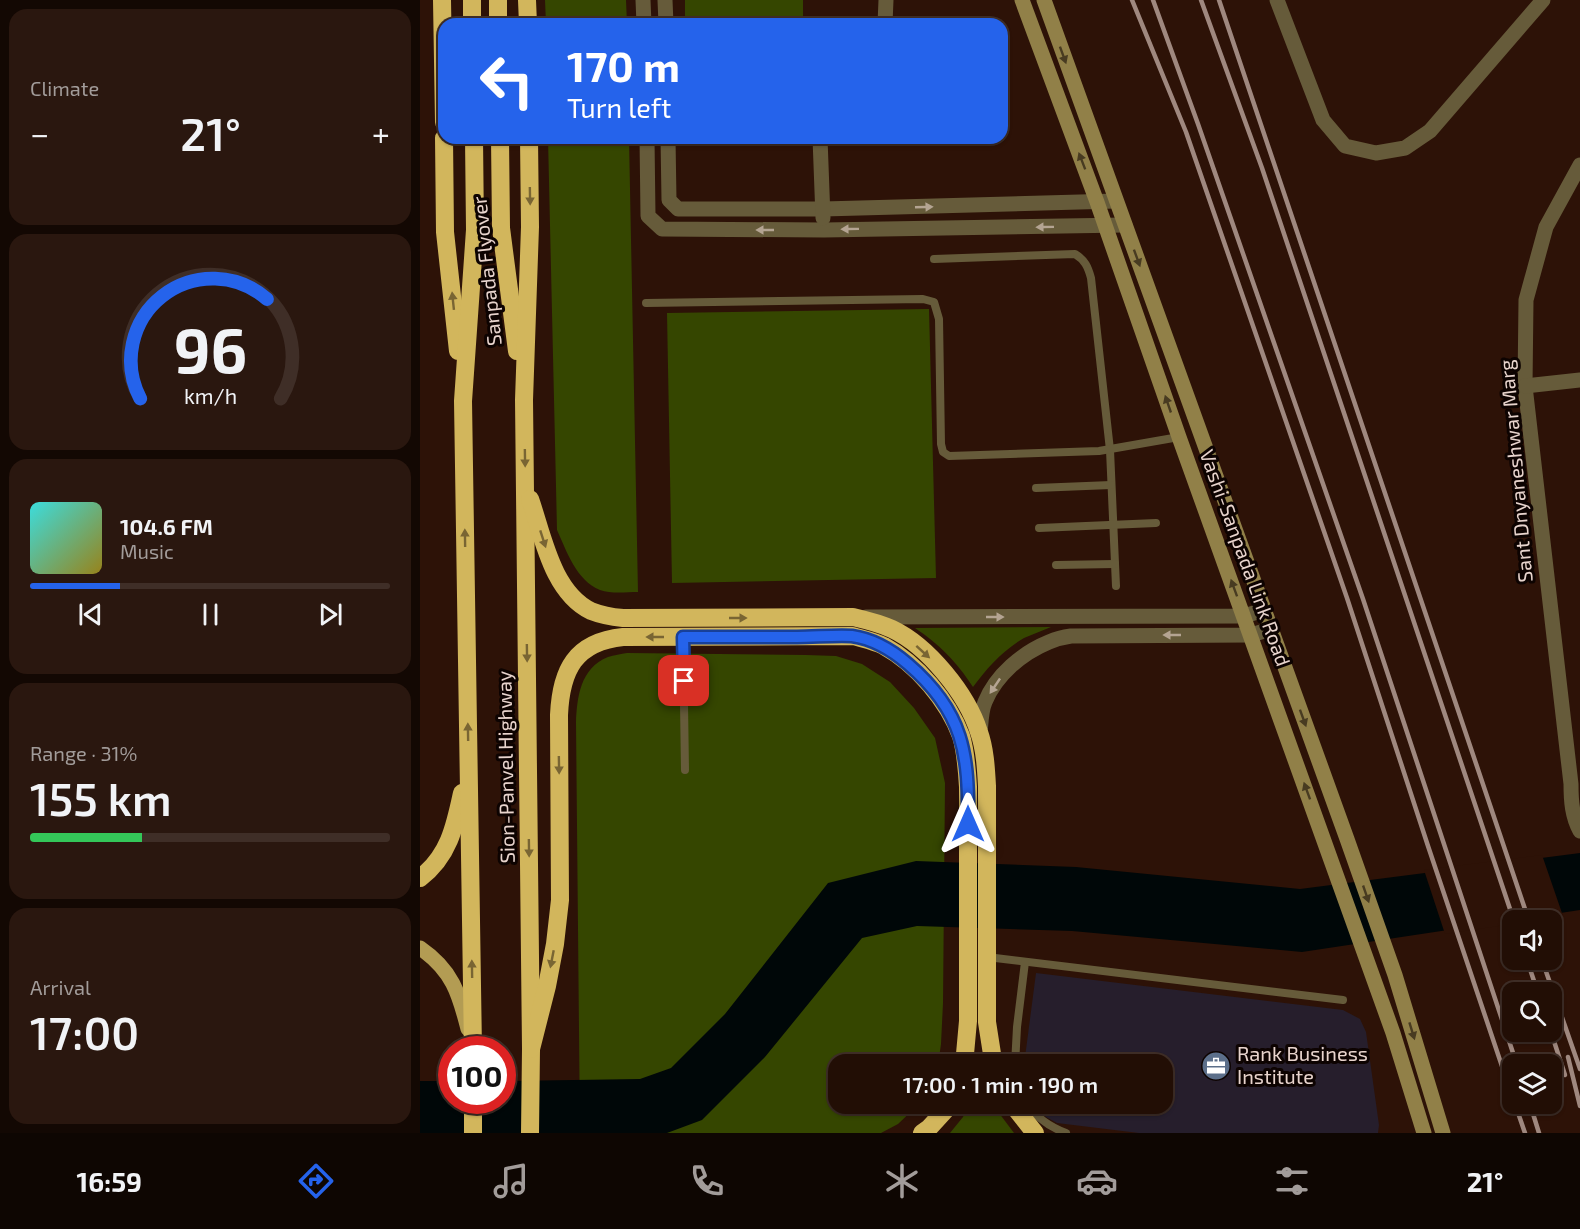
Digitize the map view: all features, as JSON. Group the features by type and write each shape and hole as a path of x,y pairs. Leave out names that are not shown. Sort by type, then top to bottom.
{"highway":[{"path":"442,0 442,18"},
{"path":"472,0 472,18"},
{"path":"498,0 498,18"},
{"path":"527,0 528,18"},
{"path":"444,144 446,231 463,401"},
{"name":"Sanpada Flyover","path":"463,401 475,230 474,144"},
{"name":"Sanpada Flyover","path":"500,144 501,228 524,400"},
{"path":"524,400 530,227 529,144"},
{"name":"Sion-Panvel Highway","path":"524,400 531,1133"},
{"name":"Sion-Panvel Highway","path":"463,401 473,1036"},
{"path":"525,483 552,565 568,593 591,611 623,618 853,617 894,630 913,643 943,671 962,695 972,714 980,734 986,762 987,1022 992,1054"},
{"path":"531,1049 547,986 560,900 558,715 560,697 570,667 586,648 609,639 853,636 884,646 914,669 946,706 962,739 969,787 968,1022 965,1054"},
{"path":"420,878 441,856 454,831 469,766"},
{"path":"969,787 987,786"},
{"path":"473,1114 473,1133"},
{"path":"922,1133 942,1114"},
{"path":"1020,1114 1035,1133"}],"main road":[{"name":"Vashi-Sanpada Link Road","path":"1022,0 1097,202 1179,437 1394,1033 1424,1133"},
{"name":"Vashi-Sanpada Link Road","path":"1044,0 1395,975 1443,1133"},
{"path":"1274,700 1294,692"},
{"path":"420,948 431,955 446,971 459,995 470,1036"}],"street":[{"path":"643,0 644,18"},
{"path":"665,0 666,18"},
{"path":"885,0 885,18"},
{"path":"1277,0 1323,120 1345,146 1376,153 1405,148 1430,131 1543,0"},
{"path":"647,144 648,216 662,229 824,230 1125,225"},
{"path":"668,144 669,200 678,209 823,209 1116,201"},
{"path":"820,144 824,230"},
{"name":"Sant Dnyaneshwar Marg","path":"1578,828 1572,804 1575,783 1525,386 1526,300 1546,227 1580,165"},
{"path":"1525,386 1580,380"},
{"path":"853,636 853,617 1244,616 1264,610"},
{"path":"980,734 984,703 994,685 1013,664 1032,650 1050,641 1071,636 1251,634 1271,629"}],"lane":[{"path":"934,259 1075,254 1083,259 1090,278 1110,450 1116,586"},
{"path":"646,303 923,299 934,302 939,319 941,444 943,452 948,456 1110,450 1179,437"},
{"path":"1036,488 1111,485"},
{"path":"1039,528 1156,523"},
{"path":"1056,565 1115,564"},
{"path":"683,637 685,770"},
{"path":"987,948 1025,962 1343,1000"},
{"path":"1016,1054 1017,1027 1025,962"},
{"path":"1035,1114 1044,1122 1066,1133"}],"shaded area":[{"path":"1580,853 1580,910 1562,913 1562,910 1502,910 1502,922 1302,952 1072,931 917,926 862,938 765,1057 702,1120 667,1133 420,1133 420,1081 438,1081 438,1114 516,1114 516,1081 640,1079 671,1068 725,1014 828,883 916,861 1076,867 1300,889"},
{"path":"1036,973 1343,1010 1360,1019 1366,1032 1379,1125 1378,1133 1139,1133 1057,1123 1043,1114 1173,1114 1173,1054 1025,1054"}],"green space":[{"path":"545,0 626,0 627,18 546,18"},
{"path":"685,0 803,0 803,17 685,18"},
{"path":"548,144 629,144 638,592 619,593 600,590 585,580 573,564 557,530"},
{"path":"929,309 936,578 672,583 667,313"},
{"path":"1051,627 1024,638 1009,648 973,687 947,654 915,628"},
{"path":"627,653 836,656 862,664 890,682 914,708 935,738 945,783 943,1003 940,1054 828,1054 828,1114 908,1114 898,1124 881,1133 580,1133 576,723 579,694 586,676 591,668 608,657"},
{"path":"964,1114 1000,1114 1014,1133 950,1133"}],"pier":[{"path":"1542,855 1561,910 1502,910 1502,925 1445,934 1424,870"}],"railway":[{"path":"1132,0 1186,132 1347,598 1502,1066"},
{"path":"1153,0 1363,599 1513,1054"},
{"path":"1201,0 1262,168 1510,910"},
{"path":"1219,0 1525,910"},
{"path":"1530,970 1534,982"},
{"path":"1545,970 1580,1069"},
{"path":"1554,1042 1565,1075"},
{"path":"1568,1057 1580,1106"},
{"path":"1518,1114 1525,1133"},
{"path":"1533,1114 1539,1133"}],"place":[{"name":"Rank Business Institute","path":"1216,1066"}],"route":[{"path":"684,681 683,637 853,636 884,646 929,684 955,722 962,739 967,765 968,824"}]}
